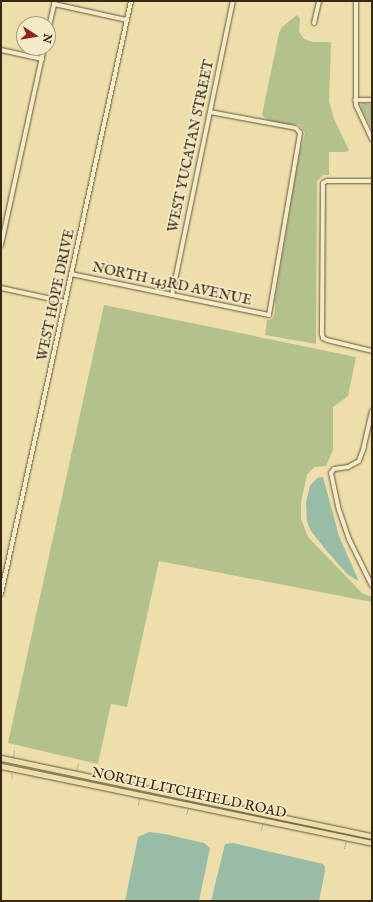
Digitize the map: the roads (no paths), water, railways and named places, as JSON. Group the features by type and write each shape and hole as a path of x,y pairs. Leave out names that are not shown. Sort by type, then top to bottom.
{"main road":[{"name":"NORTH LITCHFIELD ROAD","path":"1,758 372,836"},
{"name":"NORTH LITCHFIELD ROAD","path":"1,766 372,843"},
{"path":"17,769 24,766 60,774 67,772"},
{"path":"121,791 123,784"}],"street":[{"name":"WEST HOPE DRIVE","path":"1,594 131,1"},
{"name":"WEST YUCATAN STREET","path":"172,295 233,1"},
{"path":"314,23 319,1"},
{"path":"356,1 355,100 359,116 372,140"},
{"path":"51,16 54,2 127,20"},
{"path":"1,50 42,59"},
{"path":"1,245 43,56"},
{"path":"355,100 372,100"},
{"name":"NORTH 143RD AVENUE","path":"71,274 269,315 300,130 210,112"},
{"path":"372,181 327,181 323,183 323,338 372,351"},
{"path":"1,288 66,302"},
{"path":"372,411 364,448 359,461 348,467 334,469 331,473 339,510 349,539 372,586"}],"waterway":[{"path":"13,758 14,750"},
{"path":"76,771 78,763"},
{"path":"11,773 12,778"},
{"path":"138,805 139,798"},
{"path":"186,814 188,808"},
{"path":"261,830 262,824"},
{"path":"344,848 346,841"}]}
